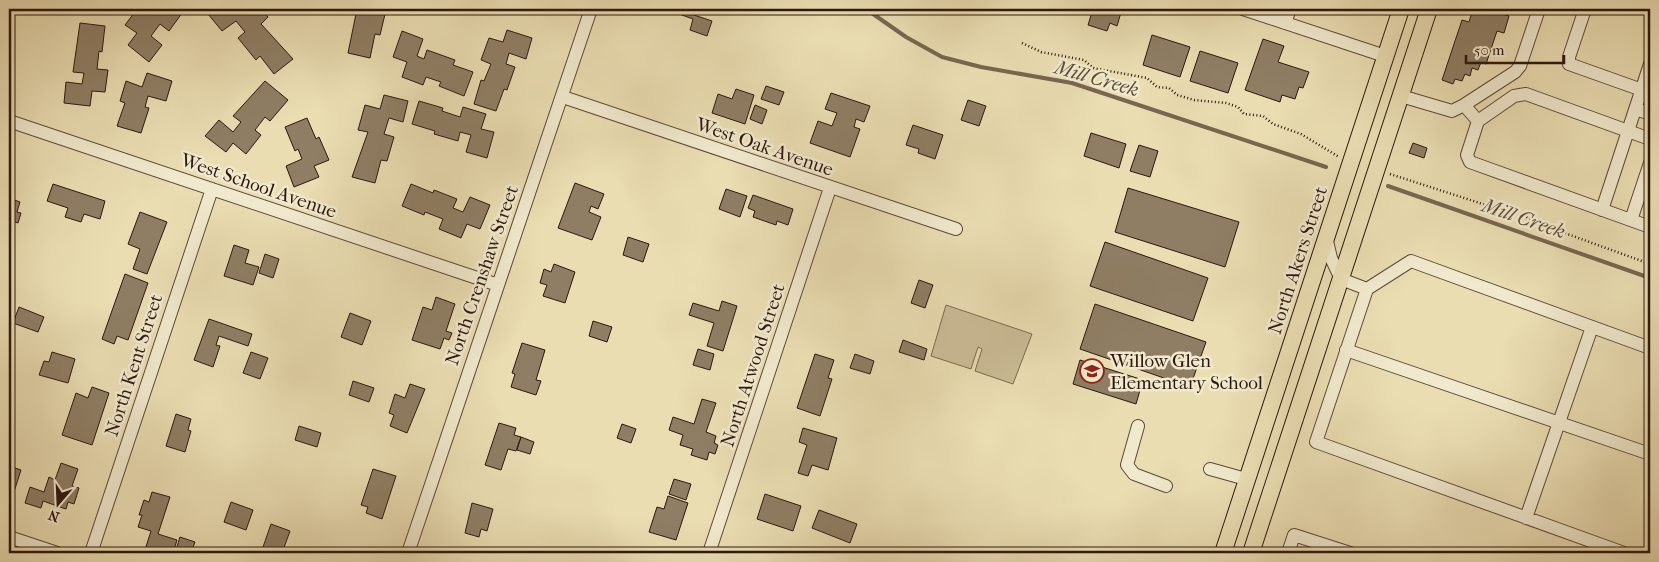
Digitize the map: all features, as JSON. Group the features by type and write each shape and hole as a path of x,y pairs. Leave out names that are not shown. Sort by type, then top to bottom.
{"main road":[{"name":"North Akers Street","path":"1223,553 1325,236 1401,9"},
{"path":"1251,553 1428,9"}],"street":[{"name":"North Crenshaw Street","path":"408,553 590,9"},
{"path":"1243,9 1386,56"},
{"path":"1285,23 1290,9"},
{"path":"1401,96 1452,111 1464,105 1515,72 1520,66 1539,9"},
{"path":"1585,9 1568,57 1569,64 1642,99 1650,114"},
{"path":"1602,210 1628,131 1642,99 1650,64"},
{"path":"1650,139 1526,94 1514,96 1478,121 1467,155 1470,162 1650,227"},
{"name":"West Oak Avenue","path":"562,97 956,229"},
{"path":"1464,105 1478,121"},
{"name":"West School Avenue","path":"9,120 498,285"},
{"path":"1631,220 1650,163"},
{"name":"North Atwood Street","path":"709,553 830,188"},
{"name":"North Kent Street","path":"91,553 212,189"},
{"path":"1325,236 1331,258 1341,279 1367,289"},
{"path":"1624,553 1316,442 1367,289 1411,261 1650,348"},
{"path":"1526,518 1592,327"},
{"path":"1346,350 1650,454"},
{"path":"1138,426 1127,465 1134,474 1166,486"},
{"path":"1210,469 1246,479"},
{"path":"1288,553 1294,535 1350,553"},
{"path":"9,537 56,553"}],"path":[{"path":"1022,43 1041,52 1084,60 1093,68 1147,78 1157,87 1170,88 1177,95 1194,100 1226,103 1238,107 1244,114 1263,116 1273,124 1301,134 1350,162"},
{"path":"1377,169 1492,207 1518,212 1537,223 1650,264"}],"shaded area":[{"path":"946,305 1032,334 1013,384 975,371 982,349 978,347 971,369 931,356"}],"building":[{"path":"62,9 84,9 84,11"},
{"path":"137,9 185,9 169,31 160,24 151,36 162,45 149,62 128,45 137,33 125,25"},
{"path":"214,9 261,9 268,17 261,24 293,59 274,74 260,56 256,60 238,38 245,32 236,21 222,31 208,14"},
{"path":"357,9 386,10 380,35 375,34 370,58 348,53"},
{"path":"665,9 696,9 694,15 712,21 707,36 690,30 693,19"},
{"path":"1093,9 1122,9 1117,26 1110,23 1107,31 1088,25"},
{"path":"1473,9 1486,9 1509,16 1504,33 1497,31 1486,64 1481,62 1478,70 1472,68 1470,76 1465,74 1462,81 1455,79 1453,84 1442,80 1462,20 1469,22"},
{"path":"80,23 105,26 102,52 99,51 97,69 108,70 105,92 92,91 90,106 64,103 66,82 82,84 84,73 73,72"},
{"path":"507,30 532,38 526,59 509,53 506,64 515,67 507,90 504,89 496,111 474,104 481,80 484,81 491,64 481,60 489,38 503,42"},
{"path":"402,31 423,39 417,56 424,59 427,50 455,60 453,65 473,72 464,96 439,86 441,82 426,77 423,85 402,77 407,62 393,57"},
{"path":"1152,35 1190,47 1180,77 1143,65"},
{"path":"1263,39 1284,46 1278,62 1309,72 1303,88 1299,87 1295,99 1282,95 1280,102 1245,90"},
{"path":"1200,51 1238,63 1228,93 1190,81"},
{"path":"147,73 172,81 166,101 148,96 145,107 149,108 141,133 117,126 125,103 120,101 126,81 142,87"},
{"path":"265,81 288,100 270,121 265,117 255,130 261,135 246,154 233,143 226,152 205,136 219,120 233,132 241,122 233,116"},
{"path":"766,86 784,92 779,105 761,99"},
{"path":"736,89 754,95 745,124 712,113 718,94 732,99"},
{"path":"831,93 870,106 864,122 856,119 854,127 860,129 850,157 810,143 818,121 832,126 837,113 825,109"},
{"path":"384,95 408,101 403,122 389,118 384,134 394,137 387,161 381,160 375,183 352,177 368,132 358,130 365,105 380,109"},
{"path":"968,100 986,106 979,126 961,120"},
{"path":"419,101 443,108 442,111 460,117 463,107 486,114 481,129 494,132 487,158 466,152 471,135 460,132 458,141 434,134 435,131 412,124"},
{"path":"755,105 767,110 762,124 750,119"},
{"path":"307,118 316,139 319,137 329,160 314,166 319,177 294,187 286,166 302,159 298,149 295,151 285,127"},
{"path":"913,125 943,135 935,159 918,153 919,149 906,145"},
{"path":"1091,133 1126,144 1119,168 1084,156"},
{"path":"1413,143 1427,148 1424,158 1409,153"},
{"path":"1139,145 1158,151 1150,177 1130,171"},
{"path":"575,183 604,194 598,209 591,206 589,212 601,217 592,240 558,228"},
{"path":"53,184 105,201 100,219 84,214 81,222 65,217 68,208 47,201"},
{"path":"411,184 433,193 434,190 457,199 453,208 463,212 470,197 490,205 480,229 467,224 461,238 439,229 443,219 425,212 424,215 402,206"},
{"path":"1128,188 1239,222 1225,267 1115,232"},
{"path":"726,189 747,196 740,217 719,209"},
{"path":"753,195 793,209 788,225 777,221 776,225 753,217 755,211 748,208"},
{"path":"9,198 20,202 17,212 21,213 18,223 9,220"},
{"path":"140,212 167,222 147,274 133,269 140,249 128,244"},
{"path":"628,237 649,244 643,262 623,255"},
{"path":"1105,242 1208,278 1193,321 1090,286"},
{"path":"234,245 249,250 245,263 259,267 253,285 224,276"},
{"path":"265,254 279,259 273,278 259,273"},
{"path":"554,264 575,272 565,303 543,296 547,285 540,283 544,269 551,272"},
{"path":"125,274 148,283 128,340 117,336 114,344 102,339"},
{"path":"919,280 933,285 925,308 911,303"},
{"path":"436,297 455,304 446,331 452,333 449,340 444,338 440,349 412,340 423,307 432,310"},
{"path":"722,301 737,306 723,351 707,346 714,323 689,315 693,303 719,311"},
{"path":"1095,304 1206,342 1190,387 1080,349"},
{"path":"19,307 44,317 38,332 13,323"},
{"path":"350,313 371,321 362,345 341,337"},
{"path":"209,319 252,334 248,346 219,336 216,345 220,346 213,367 194,360"},
{"path":"593,321 612,327 607,342 589,336"},
{"path":"903,340 927,349 924,360 899,352"},
{"path":"522,343 545,350 536,380 541,381 536,395 511,387 515,374 512,373"},
{"path":"698,349 714,354 710,370 693,365"},
{"path":"52,352 75,359 68,383 39,375 44,361 49,362"},
{"path":"251,352 268,358 260,379 243,373"},
{"path":"815,354 834,360 828,378 832,379 820,416 797,408"},
{"path":"855,354 874,361 870,374 850,368"},
{"path":"1080,360 1143,380 1136,404 1073,384"},
{"path":"353,381 374,388 369,402 349,395"},
{"path":"410,384 425,389 407,433 390,426 394,415 389,413 395,394 405,398"},
{"path":"92,387 109,393 92,445 62,435 76,393 88,398"},
{"path":"702,399 716,403 706,432 716,436 714,443 718,445 715,454 709,452 707,460 691,455 693,449 680,445 683,435 669,430 673,417 694,424"},
{"path":"176,414 191,419 188,430 191,431 185,452 166,446"},
{"path":"499,423 516,428 514,435 521,437 516,451 508,449 501,470 485,465"},
{"path":"622,424 636,429 631,443 617,438"},
{"path":"299,426 321,433 317,447 295,440"},
{"path":"803,428 837,438 828,470 812,465 808,476 798,473 807,445 799,442"},
{"path":"521,437 534,442 530,454 517,450"},
{"path":"61,463 78,469 72,486 79,488 74,504 68,502 66,509 43,501 41,508 25,503 30,487 44,492 49,477 55,480"},
{"path":"9,466 21,470 12,498 9,497"},
{"path":"373,469 396,476 382,519 366,513 368,507 361,505"},
{"path":"674,479 691,484 686,500 669,494"},
{"path":"152,492 170,497 158,534 177,540 173,553 144,553 151,531 138,527 142,515 139,515 144,500 149,502"},
{"path":"765,494 801,506 793,531 757,519"},
{"path":"668,496 688,503 676,540 649,532 657,507 664,509"},
{"path":"231,502 253,510 246,530 224,522"},
{"path":"472,503 493,509 487,531 481,529 479,537 465,533"},
{"path":"819,510 857,524 850,543 812,528"},
{"path":"271,524 290,531 282,553 262,550"},
{"path":"180,537 195,542 191,553 175,553"}],"waterway":[{"name":"Mill Creek","path":"866,9 906,37 942,57 981,67 1072,83 1326,167"},
{"name":"Mill Creek","path":"1388,186 1650,278"}],"place":[{"name":"Willow Glen Elementary School","path":"1092,371"}]}
